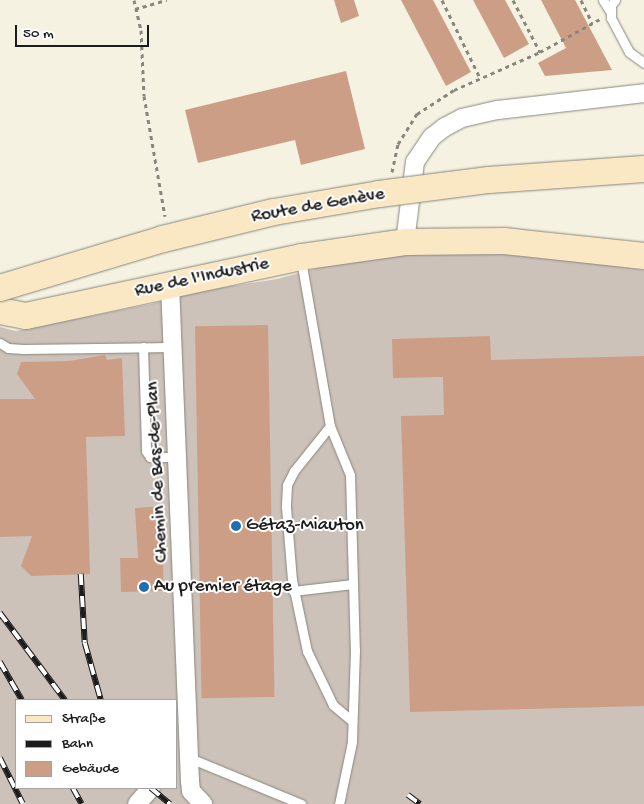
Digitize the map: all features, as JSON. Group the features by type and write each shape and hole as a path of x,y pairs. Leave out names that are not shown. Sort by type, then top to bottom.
{"street":[{"path":"405,242 415,162 423,147 445,126 462,118 498,110 644,93"},
{"name":"Route de Genève","path":"1,308 162,238 274,212 379,194 489,180 644,169"},
{"name":"Rue de l'Industrie","path":"1,308 26,316 301,257 405,242 504,241 644,256"},
{"name":"Chemin de Bas-de-Plan","path":"170,284 192,791 203,804"},
{"path":"178,768 192,759"},
{"path":"138,804 150,789"}],"lane":[{"path":"603,0 629,52 644,63"},
{"path":"611,14 615,0"},
{"path":"301,257 330,426 350,475 355,650 352,742 339,804"},
{"path":"0,343 8,348 174,347"},
{"path":"143,347 146,451 150,457 179,457"},
{"path":"330,426 287,485 286,507 294,591 307,651 333,705 352,721"},
{"path":"294,591 353,584"},
{"path":"192,759 301,804"}],"path":[{"path":"134,0 141,30 144,96 165,219"},
{"path":"135,9 167,0"},
{"path":"442,0 480,78"},
{"path":"513,0 540,52"},
{"path":"571,33 593,22 581,0"}],"shaded area":[{"path":"457,250 529,255 644,270 644,804 0,804 0,327 16,331 151,304 201,291 277,279 322,267 383,257"}],"building":[{"path":"334,0 354,0 359,16 341,23"},
{"path":"401,0 433,0 471,72 446,86"},
{"path":"473,0 505,0 529,44 504,58"},
{"path":"541,0 575,0 612,70 545,76 538,63 566,48"},
{"path":"346,71 365,149 301,165 295,140 198,163 185,110"},
{"name":"Gétaz-Miauton","path":"268,325 274,697 202,698 195,326"},
{"path":"490,336 491,360 644,356 644,706 410,712 401,416 444,415 443,377 393,378 392,339"},
{"path":"105,355 107,360 122,358 125,436 86,437 90,574 31,576 21,566 32,536 0,537 0,399 35,399 17,374 21,362 69,361"},
{"path":"164,506 163,591 121,592 120,558 138,558 135,508"}],"railway":[{"path":"81,574 85,643 101,699"},
{"path":"0,613 64,699"},
{"path":"0,662 21,699"},
{"path":"0,758 15,788"},
{"path":"16,789 23,804"},
{"path":"74,789 82,804"},
{"path":"152,789 170,804"},
{"path":"408,795 420,804"}],"place":[{"name":"Gétaz-Miauton","path":"236,526"},
{"name":"Au premier étage","path":"144,587"}]}
